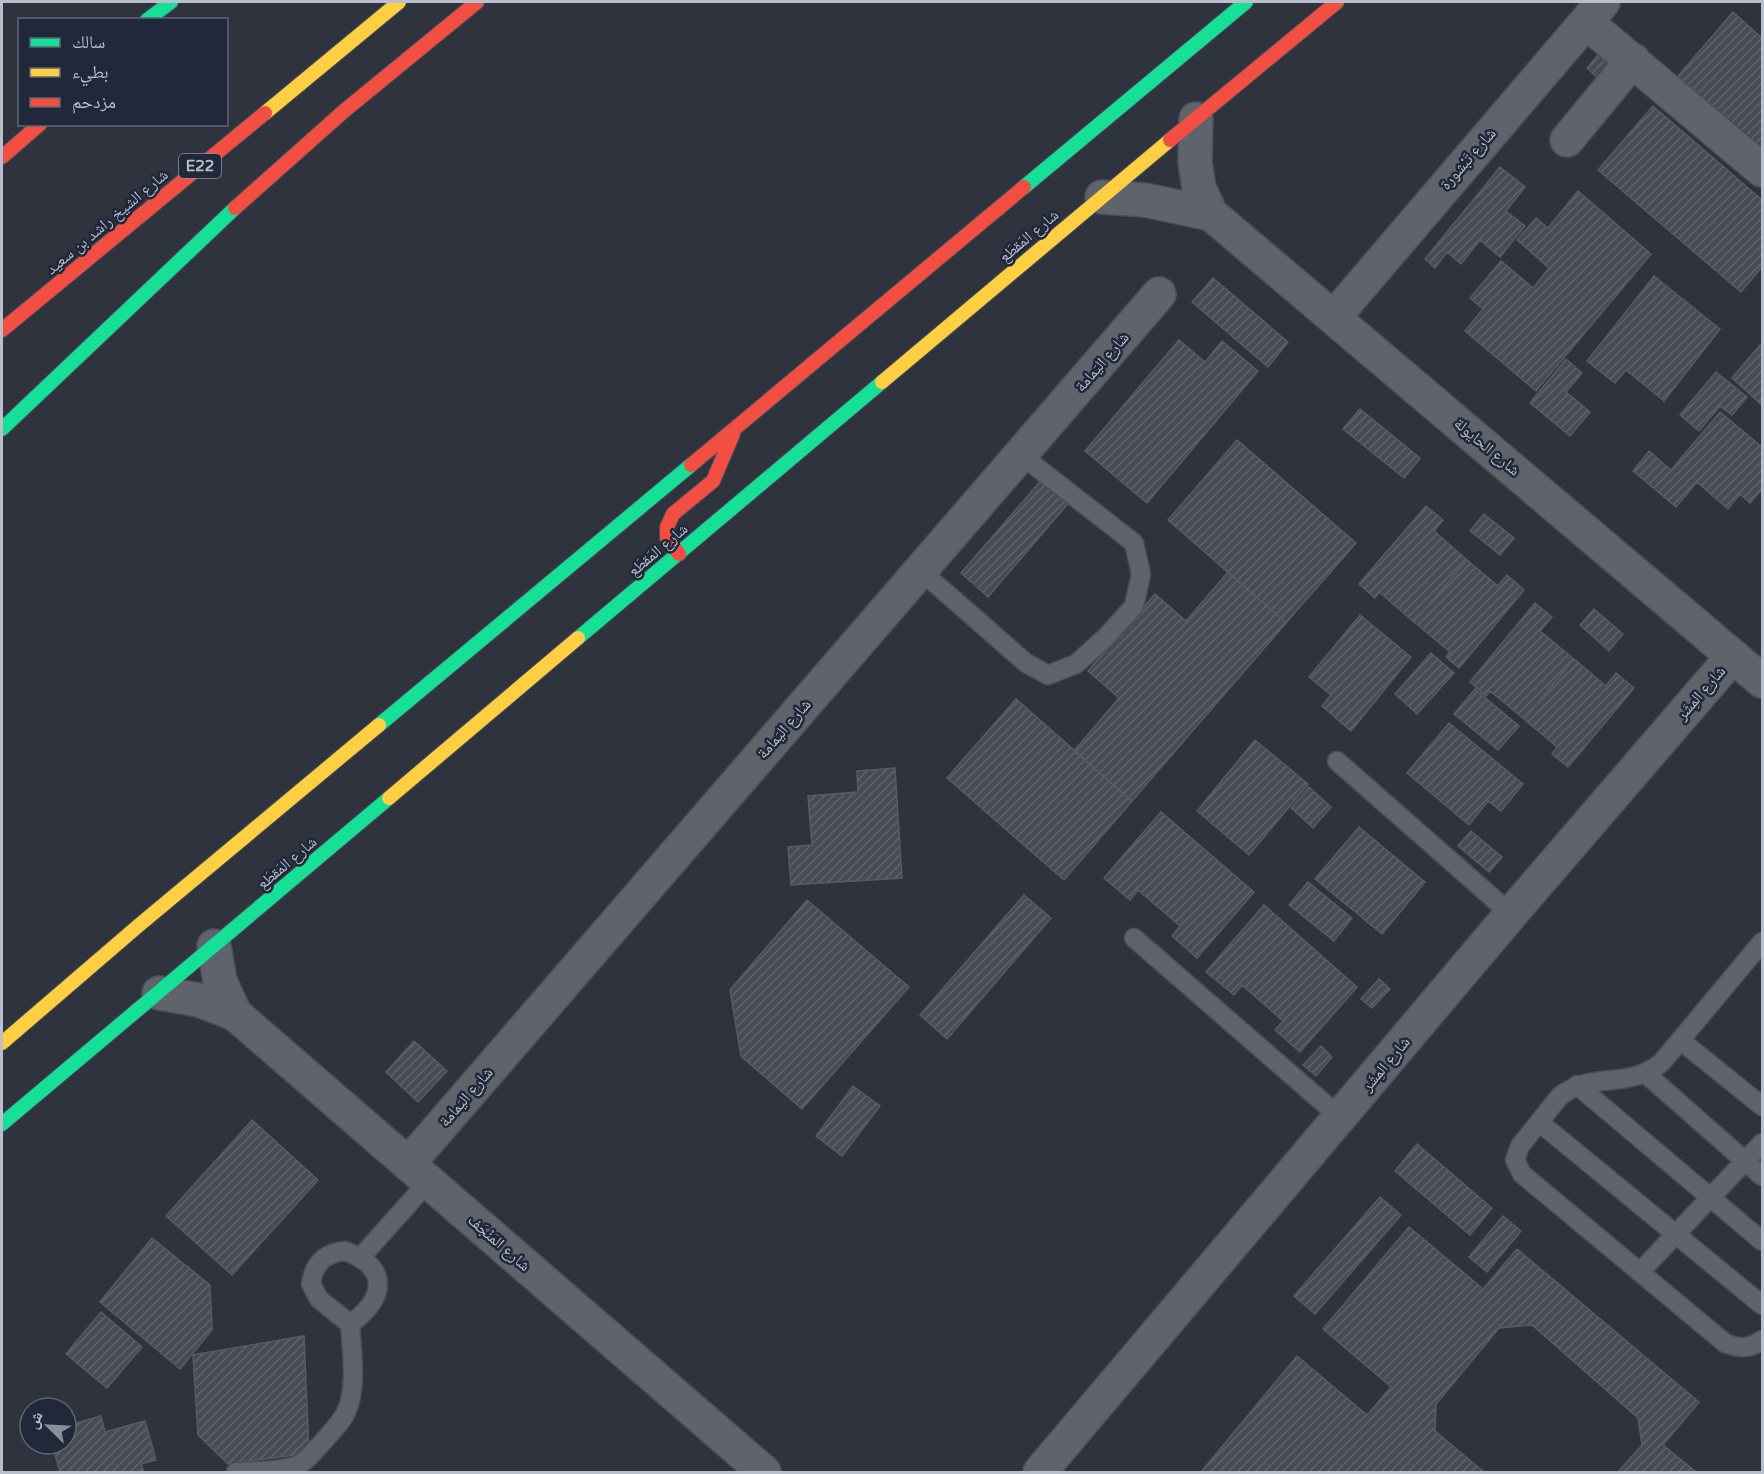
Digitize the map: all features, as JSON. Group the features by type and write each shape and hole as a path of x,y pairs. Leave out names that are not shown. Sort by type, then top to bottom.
{"main road":[{"path":"150,18 171,2"},
{"path":"167,18 186,2"},
{"name":"شارع الشيخ راشد بن سعيد","path":"2,330 399,2"},
{"path":"2,429 266,180 349,106 477,2"},
{"path":"2,1043 138,926 1246,2"},
{"path":"1256,69 1319,2"},
{"name":"شارع المَقطَع","path":"2,1124 1102,196 1337,2"},
{"path":"2,157 38,126"},
{"path":"679,554 667,538 667,527 673,514 713,481 736,427"}],"street":[{"path":"1595,11 1633,60 1762,170"},
{"name":"شارع تَبْشورة","path":"1334,317 1595,11"},
{"path":"1568,140 1633,60"},
{"name":"شارع الحايولة","path":"1196,118 1195,162 1199,188 1211,214 1762,681"},
{"name":"شارع الحايولة","path":"1102,196 1145,200 1211,214"},
{"name":"شارع اليَمامة","path":"418,1173 921,571 1160,294"},
{"name":"شارع المِشَر","path":"1040,1473 1511,914 1733,656"},
{"name":"شارع المَنْجَف","path":"214,946 220,981 235,1014"},
{"name":"شارع المَنْجَف","path":"159,993 199,1000 235,1014 764,1473"}],"lane":[{"path":"921,571 1026,663 1048,675 1076,664 1106,637 1134,606 1141,573 1134,543 1021,455"},
{"path":"1337,761 1511,914"},
{"path":"1134,938 1341,1118"},
{"path":"1762,942 1662,1062 1645,1074 1626,1079 1578,1085 1560,1096 1516,1153 1515,1160 1522,1174 1725,1343 1744,1348 1762,1340"},
{"path":"1680,1040 1762,1106"},
{"path":"1645,1074 1762,1176"},
{"path":"1578,1085 1762,1241"},
{"path":"1539,1122 1762,1305"},
{"path":"1640,1272 1762,1143"},
{"path":"361,1257 418,1173"},
{"path":"236,1473 282,1469 298,1465 333,1430 350,1402 353,1369 350,1324 319,1299 311,1284 316,1265 333,1252 345,1251 361,1257 378,1278 379,1288 373,1301 350,1324"}],"building":[{"path":"1733,12 1762,38 1762,150 1678,76"},
{"path":"1604,48 1618,61 1601,81 1587,68"},
{"path":"1653,106 1762,200 1762,267 1741,292 1598,170"},
{"path":"1500,167 1525,187 1506,211 1525,226 1500,257 1480,240 1461,264 1447,252 1435,268 1425,259"},
{"path":"1578,191 1651,254 1536,391 1465,331 1483,309 1470,298 1501,261 1533,288 1549,268 1517,240 1536,218 1548,228"},
{"path":"1654,276 1720,329 1664,401 1626,370 1615,383 1587,361"},
{"path":"1213,278 1288,342 1268,367 1192,302"},
{"path":"1179,340 1205,362 1222,341 1258,371 1147,503 1085,451"},
{"path":"1760,345 1762,348 1762,405 1732,378"},
{"path":"1566,359 1582,373 1566,392 1590,412 1570,436 1530,403"},
{"path":"1716,372 1747,397 1732,415 1720,406 1699,431 1680,415"},
{"path":"1360,409 1420,458 1404,478 1343,429"},
{"path":"1720,412 1762,447 1762,489 1750,503 1740,494 1728,509 1697,482 1676,507 1633,471 1649,451 1671,470"},
{"path":"1237,440 1356,543 1286,623 1168,520"},
{"path":"1044,477 1071,500 988,597 961,573"},
{"path":"1426,506 1443,520 1434,531 1467,560 1414,622 1379,592 1375,598 1359,584"},
{"path":"1484,514 1514,538 1500,555 1470,531"},
{"path":"1467,560 1498,586 1507,575 1524,590 1459,668 1446,657 1450,652 1414,622"},
{"path":"1228,572 1286,623 1132,801 1074,751 1119,698 1088,671 1155,594 1186,621"},
{"path":"1535,603 1552,617 1540,631 1574,659 1524,719 1490,691 1486,696 1470,682"},
{"path":"1594,609 1623,634 1609,651 1580,625"},
{"path":"1360,615 1411,657 1351,731 1322,706 1331,695 1309,677"},
{"path":"1431,653 1454,673 1417,714 1395,694"},
{"path":"1574,659 1606,686 1616,673 1634,688 1568,767 1552,754 1557,747 1524,719"},
{"path":"1475,689 1519,726 1498,750 1454,714"},
{"path":"1016,699 1132,801 1064,880 947,778"},
{"path":"1449,723 1523,784 1501,811 1488,801 1469,825 1407,773"},
{"path":"1255,740 1308,784 1249,855 1197,811"},
{"path":"895,768 902,878 791,885 788,847 812,845 808,796 858,792 857,771"},
{"path":"1309,787 1331,807 1313,828 1291,808"},
{"path":"1161,812 1254,892 1197,958 1172,936 1180,926 1138,890 1130,900 1104,878"},
{"path":"1359,827 1425,882 1382,934 1315,879"},
{"path":"1471,831 1502,857 1489,872 1458,846"},
{"path":"1308,882 1352,918 1334,941 1289,905"},
{"path":"1024,895 1051,918 947,1039 920,1015"},
{"path":"807,900 909,987 802,1109 741,1056 730,990"},
{"path":"1264,905 1357,987 1300,1052 1275,1030 1283,1021 1242,985 1234,995 1206,972"},
{"path":"1379,979 1390,989 1372,1008 1361,999"},
{"path":"414,1041 447,1071 418,1102 386,1072"},
{"path":"1321,1046 1332,1057 1316,1076 1303,1065"},
{"path":"853,1086 880,1106 842,1156 816,1136"},
{"path":"252,1120 318,1180 232,1275 166,1216"},
{"path":"1417,1144 1492,1208 1470,1235 1395,1171"},
{"path":"1380,1197 1401,1215 1315,1314 1294,1296"},
{"path":"1503,1216 1521,1231 1487,1272 1469,1257"},
{"path":"1409,1227 1483,1289 1517,1249 1699,1402 1663,1445 1696,1472 1618,1472 1642,1445 1638,1418 1532,1325 1499,1328 1436,1404 1435,1431 1484,1472 1201,1472 1297,1356 1367,1415 1391,1387 1323,1329"},
{"path":"152,1238 210,1285 212,1330 180,1369 100,1302"},
{"path":"101,1312 142,1347 107,1388 66,1354"},
{"path":"304,1336 309,1453 228,1464 198,1435 193,1355"},
{"path":"101,1416 105,1432 145,1421 156,1460 141,1464 144,1472 60,1472 55,1456 78,1456 78,1423"}],"traffic: fast":[{"path":"150,18 171,2"},
{"path":"1024,187 1246,2"},
{"path":"2,429 235,208"},
{"path":"578,638 882,382"},
{"path":"379,725 691,465"},
{"path":"2,1124 389,798"}],"traffic: slow":[{"path":"265,113 399,2"},
{"path":"882,382 1170,140"},
{"path":"389,798 578,638"},
{"path":"2,1043 379,725"}],"traffic: jam":[{"path":"235,208 344,111 477,2"},
{"path":"1170,140 1337,2"},
{"path":"2,330 265,113"},
{"path":"2,157 38,126"},
{"path":"691,465 1024,187"},
{"path":"679,554 667,538 667,527 673,514 713,481 733,434"}]}
